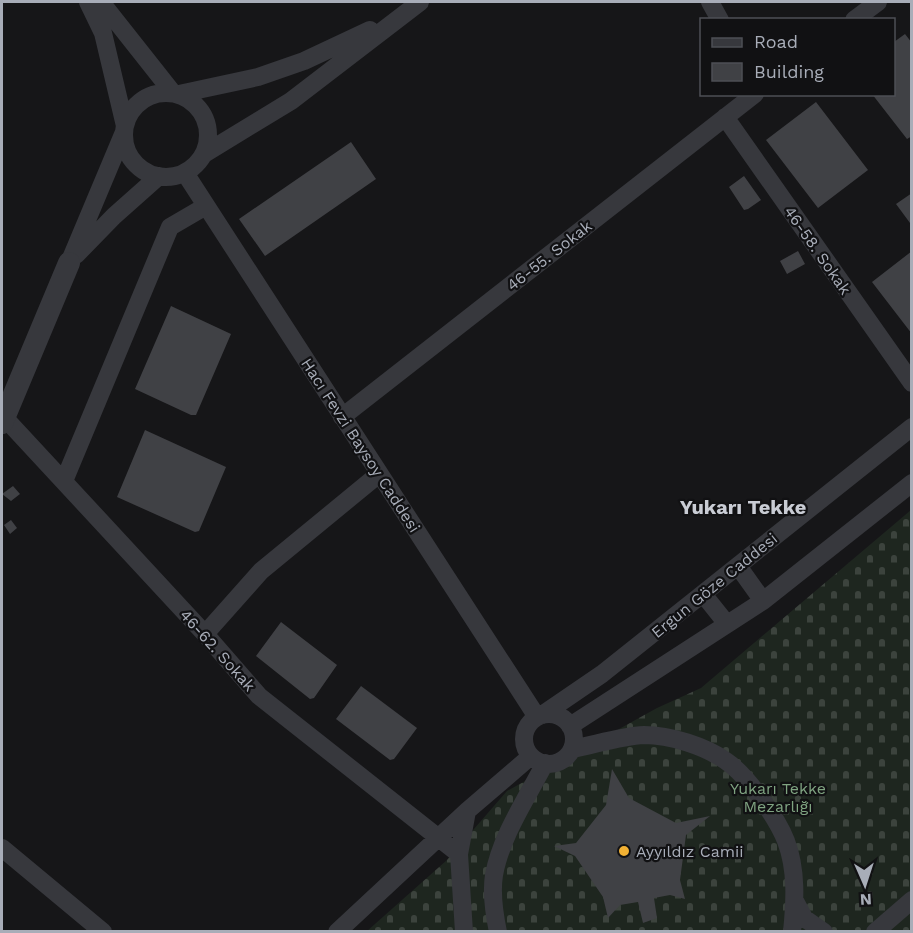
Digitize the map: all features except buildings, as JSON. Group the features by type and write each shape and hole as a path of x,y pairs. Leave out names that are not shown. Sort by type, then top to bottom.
{"street":[{"path":"88,2 103,33 125,129 126,146 132,159 146,172 159,176 172,176 185,172 196,165 204,154 209,136 206,120 194,102 176,94 101,2"},
{"path":"3,420 132,111 143,100 159,93 176,94 258,76 304,61 395,9 420,2"},
{"path":"710,2 719,18"},
{"path":"857,18 878,2"},
{"path":"204,154 291,101 395,9"},
{"name":"46-55. Sokak","path":"342,417 752,96"},
{"name":"46-58. Sokak","path":"725,117 912,383"},
{"name":"Hacı Fevzi Baysoy Caddesi","path":"185,172 379,474 540,716"},
{"path":"69,263 114,216 159,176"},
{"path":"64,481 170,227 206,206"},
{"name":"46-62. Sokak","path":"3,420 64,481 259,696 459,854"},
{"name":"Ergun Göze Caddesi","path":"540,716 602,674 912,428"},
{"path":"205,634 261,571 379,474"},
{"name":"Ergun Göze Caddesi","path":"570,726 763,601 912,483"},
{"path":"738,566 763,601"},
{"path":"703,594 727,624"},
{"path":"572,749 573,737 570,726 557,716 540,716 529,724 524,734 524,744 538,760 552,764 562,760 572,749 643,735 671,739 703,749 727,761 752,787 786,842 794,875 795,902 792,932"},
{"path":"337,932 468,811 538,760"},
{"path":"498,932 493,892 494,874 538,760"},
{"path":"464,932 459,854 468,811"},
{"path":"2,848 103,932"},
{"path":"875,932 900,923 912,900"},
{"path":"795,902 804,918 824,932"}],"green space":[{"name":"Yukarı Tekke Mezarlığı","path":"911,510 911,931 366,932 447,860 507,791 657,708 701,688"}],"place":[{"name":"Ayyıldız Camii","path":"624,851"}],"district":[{"name":"Yukarı Tekke","path":"743,507"}]}
